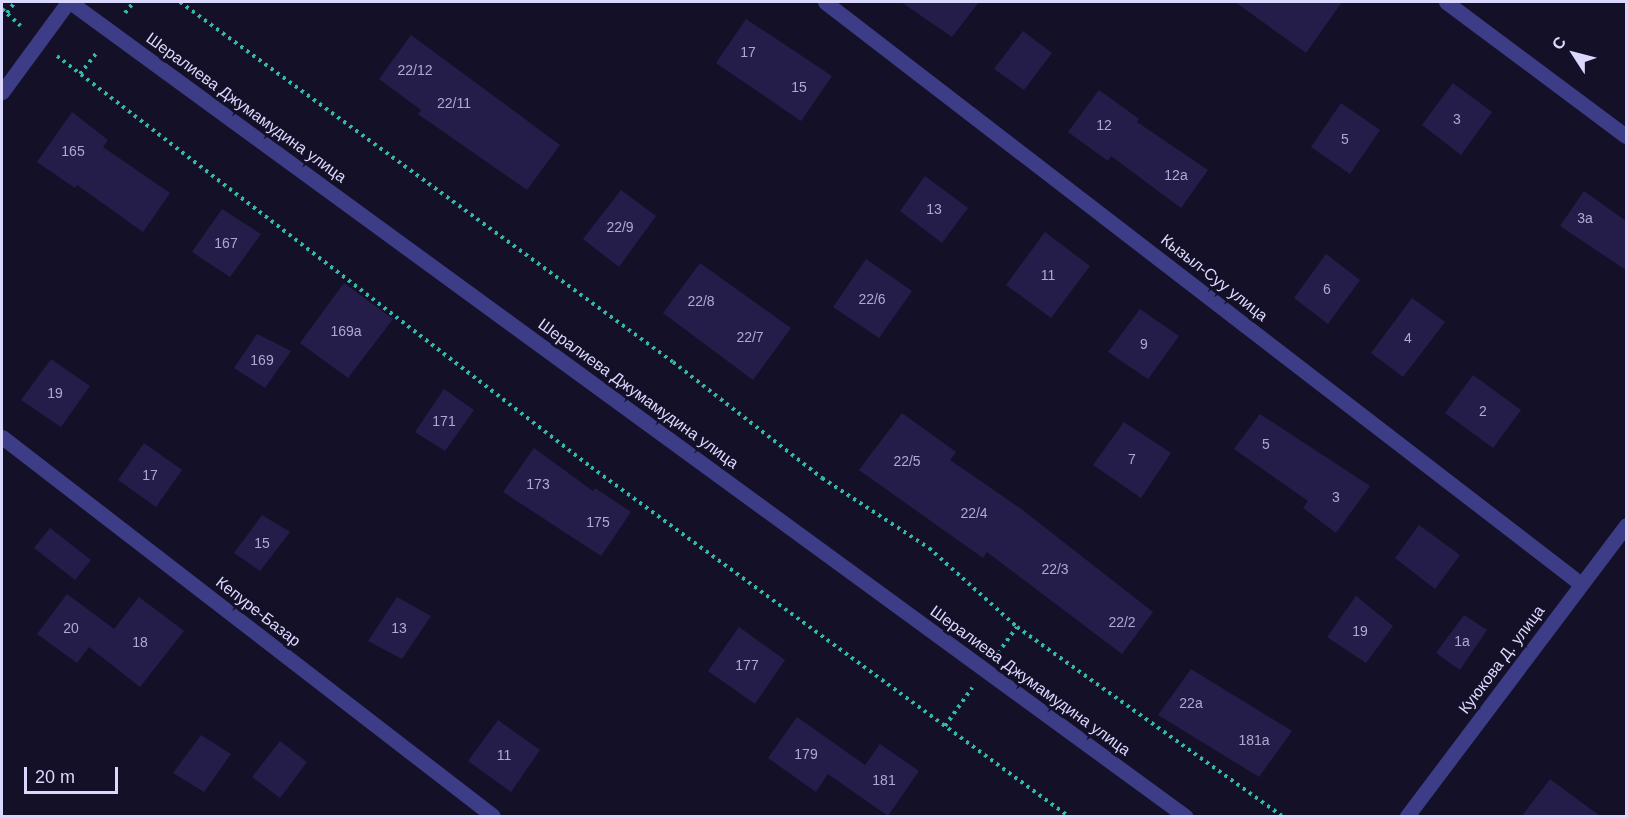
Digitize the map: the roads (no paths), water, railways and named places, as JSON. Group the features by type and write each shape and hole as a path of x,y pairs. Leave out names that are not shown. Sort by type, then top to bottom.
{"street":[{"path":"2,92 69,2"},
{"name":"Шералиева Джумамудина улица","path":"69,2 1185,816"},
{"name":"Кызыл-Суу улица","path":"825,2 1581,584"},
{"path":"1446,2 1626,136"},
{"name":"Кепуре-Базар","path":"2,436 494,816"},
{"name":"Куюкова Д. улица","path":"1407,816 1626,525"}]}
